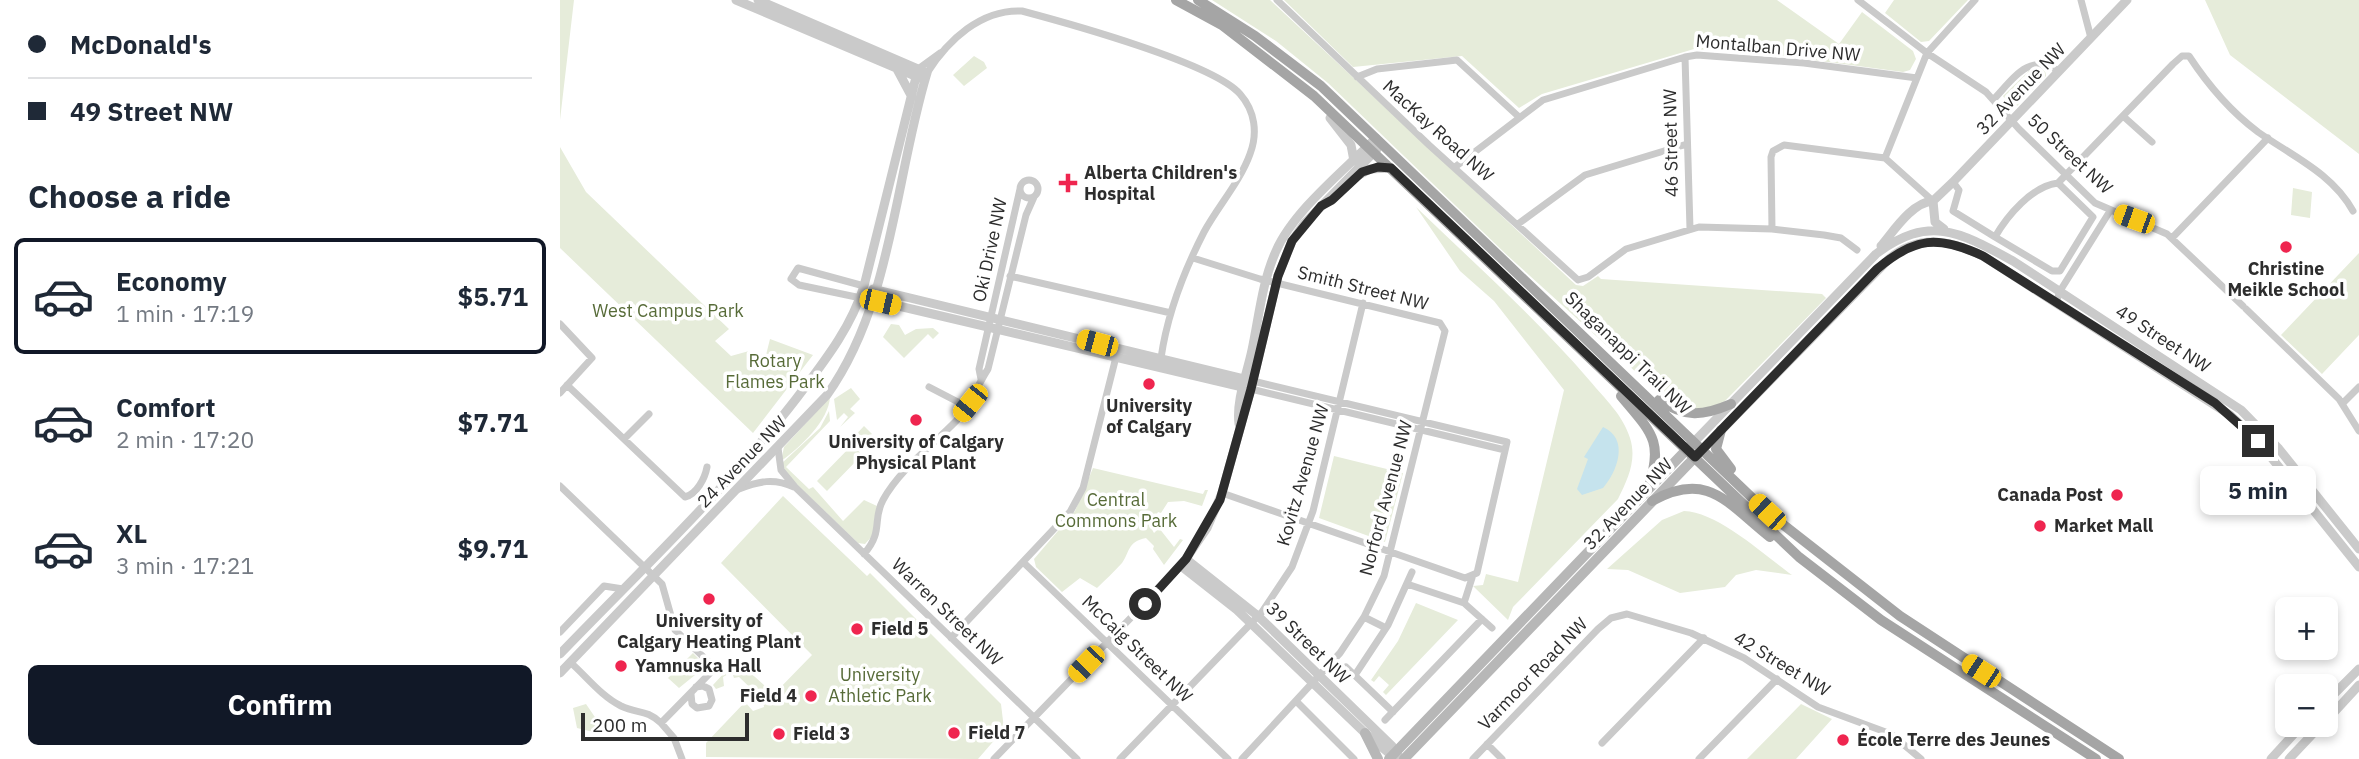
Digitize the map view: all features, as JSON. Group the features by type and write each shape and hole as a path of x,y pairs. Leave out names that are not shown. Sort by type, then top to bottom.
{"main road":[{"name":"Shaganappi Trail NW","path":"1176,0 1222,25 1286,71 1375,145 1391,168 1600,369 1793,533 1900,616 2119,759"},
{"name":"Shaganappi Trail NW","path":"1198,0 1292,62 1375,145 1617,367 1799,557 1881,620 2094,759"},
{"path":"1617,367 1667,405 1687,415 1708,414 1731,404"},
{"path":"1600,369 1642,421 1653,440 1657,466 1648,489"},
{"path":"1721,430 1716,449 1722,459 1789,523 1793,533"},
{"name":"32 Avenue NW","path":"1396,757 1648,489 1695,449"},
{"name":"32 Avenue NW","path":"1396,757 1652,501 1695,449"},
{"path":"1652,501 1675,489 1700,487 1726,502 1799,557"},
{"path":"1365,733 1378,759"}],"street":[{"path":"736,0 896,68 922,75"},
{"path":"758,0 922,75"},
{"name":"MacKay Road NW","path":"1277,0 1573,277 1581,280 1626,249 1690,229"},
{"name":"50 Street NW","path":"1858,0 1927,53 1994,99 2012,121 2095,203 2154,226 2172,238 2343,404 2359,431"},
{"path":"1885,158 1927,53 1975,0"},
{"path":"2081,0 2091,38"},
{"name":"32 Avenue NW","path":"1695,449 1731,404 1917,208 1926,201 1933,201 1953,182 2127,0"},
{"path":"922,75 976,21 1006,10 1022,11 1126,42 1215,76 1234,88 1251,111 1254,143 1245,165 1203,234 1171,313 1161,358"},
{"name":"Montalban Drive NW","path":"1455,167 1519,117 1551,96 1685,57 1698,55 1804,63 1917,78"},
{"path":"1995,237 2014,211 2044,187 2058,183 2182,56 2189,56 2220,98 2267,138 2332,182 2353,211"},
{"name":"46 Street NW","path":"1685,57 1690,229"},
{"path":"1357,77 1377,69 1457,60 1519,117"},
{"path":"1994,99 2025,66 2042,63 2059,71"},
{"path":"896,68 913,98"},
{"path":"1286,71 1339,127 1350,145 1354,161"},
{"name":"24 Avenue NW","path":"560,654 762,443 837,346 861,298 913,98 922,75"},
{"name":"24 Avenue NW","path":"560,673 778,448 836,382 863,330 876,289 922,75"},
{"path":"2123,116 2152,142"},
{"path":"2172,238 2267,138"},
{"path":"1518,225 1585,175 1686,144"},
{"path":"994,759 1184,563 1207,528 1222,493 1239,426 1238,412 1248,384 1283,236 1354,161 1375,145"},
{"path":"1271,282 1292,241 1375,145"},
{"path":"1772,229 1771,158 1778,147 1885,158 1933,201 1935,222 1944,229"},
{"path":"1321,206 1332,200 1362,172 1378,167 1391,168"},
{"path":"1024,181 1034,181 1038,189 1034,197 1023,197 1020,189 1024,181"},
{"path":"1953,182 1959,190 1953,211 2052,271 2060,271 2092,217 2058,183"},
{"name":"Oki Drive NW","path":"995,324 1020,189"},
{"name":"Oki Drive NW","path":"995,324 1028,207 1034,197"},
{"path":"2053,301 2110,211"},
{"path":"1690,229 1772,229 1841,238 1857,250"},
{"name":"32 Avenue NW","path":"1876,254 1903,237 1944,229"},
{"name":"49 Street NW","path":"1944,229 1979,242 2060,291 2241,410 2280,449 2359,549"},
{"name":"49 Street NW","path":"1908,246 1936,241 1968,249 2239,421 2359,567"},
{"name":"32 Avenue NW","path":"1695,449 1721,430 1877,269 1908,246"},
{"name":"Smith Street NW","path":"1193,258 1271,282 1363,303 1444,326"},
{"path":"995,324 798,268 792,274 794,283 995,324 1338,406 1421,431 1506,446"},
{"path":"1010,276 1171,313"},
{"name":"Kovitz Avenue NW","path":"1120,759 1255,620 1292,567 1309,523 1363,303"},
{"path":"560,324 592,358 560,393"},
{"path":"864,554 874,542 882,502 892,487 970,403 981,379 979,369 995,324"},
{"name":"Norford Avenue NW","path":"1242,759 1317,680 1364,617 1384,576 1445,336 1444,326"},
{"path":"1117,353 1161,358 1248,384"},
{"path":"951,638 1070,512 1083,488 1117,353"},
{"path":"568,385 685,497 691,496 705,478 708,467"},
{"path":"929,387 958,402 970,403"},
{"path":"2343,404 2359,387"},
{"path":"1338,406 1423,422 1506,446"},
{"path":"624,439 649,414"},
{"path":"1464,603 1472,578 1477,573 1506,446"},
{"name":"Warren Street NW","path":"778,448 780,470 794,487 1077,759"},
{"path":"735,491 756,482 772,481 794,487"},
{"path":"560,486 662,584 675,630 715,668 661,723"},
{"path":"1222,493 1472,578"},
{"name":"McCaig Street NW","path":"1023,562 1228,759"},
{"name":"39 Street NW","path":"1184,563 1255,620 1396,757"},
{"path":"1355,675 1386,628 1412,572"},
{"path":"1407,584 1464,603 1492,628"},
{"path":"560,632 604,586 623,589"},
{"name":"42 Street NW","path":"1618,615 1635,615 1704,638 1777,679 1818,707 1883,729 1921,759"},
{"name":"Varmoor Road NW","path":"1473,759 1598,629 1618,615"},
{"path":"1364,617 1386,628"},
{"path":"1385,720 1482,618"},
{"path":"1602,743 1704,638"},
{"path":"560,654 609,699 627,708 649,712 674,738 682,759"},
{"path":"1346,667 1392,712"},
{"path":"2338,690 2359,669"},
{"path":"1699,759 1777,679"},
{"name":"39 Street NW","path":"1317,680 1365,733 1396,757"},
{"path":"2338,707 2359,685"},
{"path":"1297,702 1354,759"},
{"path":"2271,759 2291,737"},
{"path":"2289,759 2310,737"},
{"path":"1487,744 1502,759"}],"green space":[{"path":"560,0 574,0 560,120"},
{"path":"1212,0 1270,0 1576,285 1583,286 1598,276 1601,279 1822,294 1826,298 1725,401 1707,411 1676,406 1508,256 1328,83 1276,41"},
{"path":"1284,0 1777,0 1839,44 1862,12 1913,51 1916,59 1910,70 1903,72 1783,56 1694,49 1542,94 1519,108 1462,56 1353,67"},
{"path":"1894,0 1968,0 1929,41 1921,42 1885,13"},
{"path":"2205,0 2359,0 2359,154 2230,55"},
{"path":"974,56 984,62 987,68 964,86 953,75"},
{"path":"2032,68 2045,68 2046,76 2017,106 2010,107 2003,96"},
{"name":"West Campus Park","path":"560,147 586,192 729,329 715,341 731,356 749,351 766,355 770,339 813,355 753,433 560,248"},
{"path":"2293,188 2312,192 2310,218 2291,215"},
{"path":"1416,207 1570,358 1618,415 1632,446 1630,469 1618,499 1513,607 1508,620 1473,586 1483,585 1486,574 1518,582 1564,390 1494,301 1460,271"},
{"path":"2359,253 2359,335 2322,374 2281,335"},
{"path":"891,324 899,325 905,335 916,329 933,328 939,333 933,339 928,334 904,358 883,337"},
{"path":"851,388 860,399 850,409 855,413 840,427 848,417 844,413 837,420 834,399"},
{"path":"830,397 825,415 819,424 797,449 781,461 784,447"},
{"path":"829,411 830,421 786,467 809,489 813,487 843,521 864,500 877,506 874,534 865,544 858,543 785,473 782,463 820,428"},
{"path":"864,426 872,434 857,449 862,455 827,491 817,481 853,444 850,441"},
{"path":"1334,456 1403,473 1385,542 1319,518"},
{"name":"Central Commons Park","path":"1093,468 1203,494 1208,490 1202,506 1184,501 1168,502 1161,513 1158,512 1150,526 1154,533 1159,528 1174,547 1180,539 1183,540 1164,565 1153,549 1154,546 1146,538 1132,545 1122,563 1097,588 1080,578 1062,592 1036,567 1034,559 1075,511"},
{"name":"University Athletic Park","path":"783,496 867,576 870,573 1001,704 1004,729 978,759 706,757 706,743 745,702 753,711 764,707 763,700 739,677 734,678 732,672 723,677 724,686 716,689 713,685 736,660 774,694 812,655 721,563"},
{"path":"1684,511 1697,513 1726,526 1792,575 1756,570 1736,575 1725,587 1680,593 1628,570 1607,569 1662,520"},
{"path":"1416,603 1458,620 1386,695 1383,692 1389,685 1379,676 1374,682 1371,680 1398,641"},
{"path":"693,653 706,666 679,688 668,678"},
{"path":"586,704 601,726 601,734 577,728 573,708"},
{"path":"1801,704 1832,719 1796,759 1747,759"}],"water":[{"path":"1603,427 1611,432 1619,447 1616,465 1603,488 1582,495 1577,489 1588,459 1584,457"}],"place":[{"name":"Alberta Children's Hospital","path":"1068,183"},
{"name":"Christine Meikle School","path":"2286,247"},
{"name":"University of Calgary","path":"1149,384"},
{"name":"University of Calgary Physical Plant","path":"916,420"},
{"name":"Canada Post","path":"2117,495"},
{"name":"Market Mall","path":"2040,526"},
{"name":"University of Calgary Heating Plant","path":"709,599"},
{"name":"Field 5","path":"857,629"},
{"name":"Yamnuska Hall","path":"621,666"},
{"name":"Field 4","path":"811,696"},
{"name":"Field 7","path":"954,733"},
{"name":"Field 3","path":"779,734"},
{"name":"École Terre des Jeunes","path":"1843,740"}],"route":[{"path":"1145,604 1181,566 1207,528 1220,500 1239,426 1245,414 1278,276 1292,241 1321,206 1332,200 1362,172 1378,167 1391,168 1450,228 1522,291 1600,369 1695,457 1877,269 1908,246 1936,241 1951,243 1983,256 2215,403 2239,421 2258,441"}],"park label":[{"name":"Rotary Flames Park","path":"775,371"}]}
